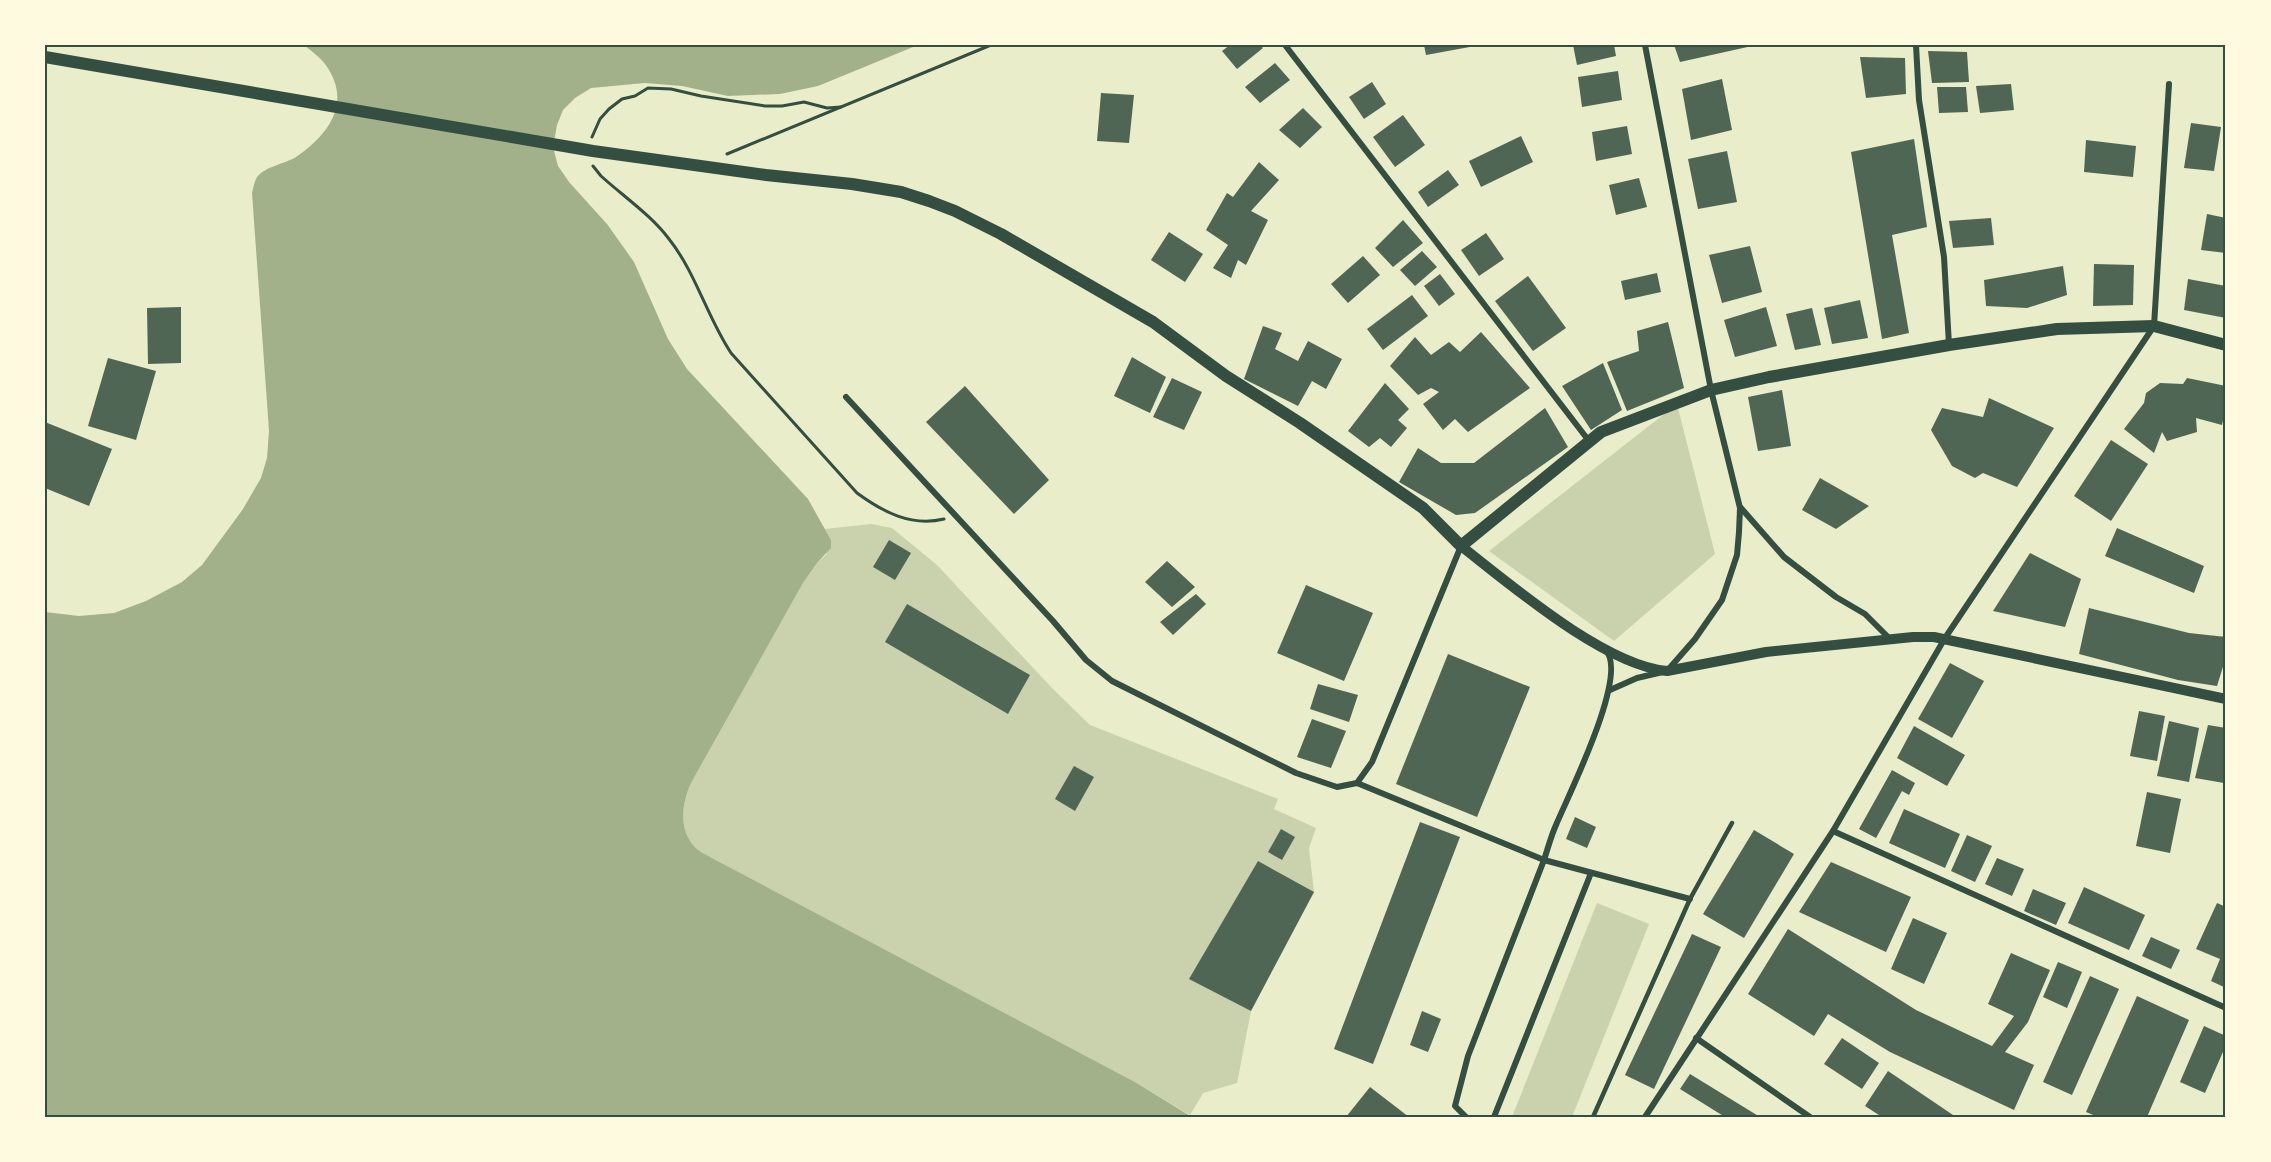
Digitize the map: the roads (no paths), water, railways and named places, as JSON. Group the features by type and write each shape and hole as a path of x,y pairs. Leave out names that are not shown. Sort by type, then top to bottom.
{"main road":[{"path":"45,57 699,165 901,192 955,211 1001,234 1154,322 1226,376 1300,423 1423,508 1461,546 1601,432 1711,390 1769,377 2057,328 2154,326 2226,345"}],"street":[{"path":"1285,45 1589,441"},
{"path":"1645,45 1711,390 1740,508 1737,555 1722,600 1695,639 1667,671"},
{"path":"1916,45 1919,100 1944,257 1948,345"},
{"path":"1645,1117 1833,831 1945,638 2154,326 2169,84"},
{"path":"846,398 1053,621 1086,660 1112,681 1296,772 1337,787 1357,783 1544,860 1690,899"},
{"path":"1740,508 1784,557 1836,597 1865,614 1891,640"},
{"path":"1357,783 1372,762 1461,546 1539,606 1601,647 1635,664 1667,671"},
{"path":"1610,690 1637,678 1766,652 1913,637 1945,638 2226,699"},
{"path":"1466,1117 1455,1106 1468,1056 1544,860 1554,827 1584,763 1610,690 1612,675 1609,654 1601,647"},
{"path":"1833,831 2226,1008"},
{"path":"1494,1117 1591,873"},
{"path":"1696,1038 1810,1117"}],"lane":[{"path":"1593,1117 1690,899 1732,823"}]}
